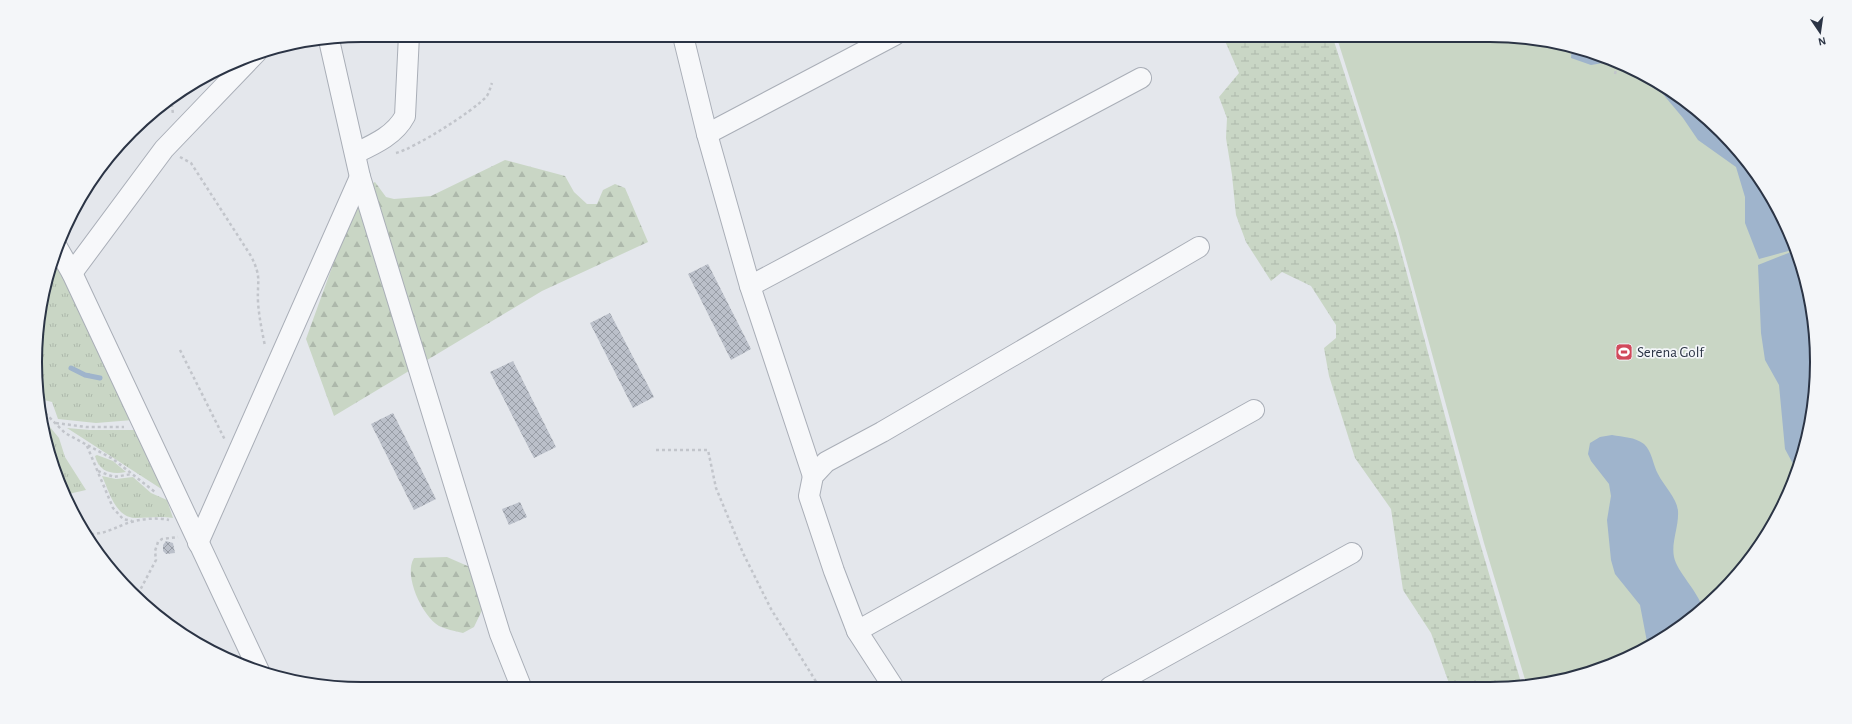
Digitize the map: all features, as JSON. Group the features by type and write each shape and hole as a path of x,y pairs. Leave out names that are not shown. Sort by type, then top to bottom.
{"street":[{"path":"356,153 392,133 401,125 405,116 408,42"},
{"path":"684,42 707,134 750,286 813,476 809,496 856,631 890,682"},
{"path":"707,134 882,42"},
{"path":"330,44 356,153 360,177 493,613 519,682"},
{"path":"72,274 164,150 246,64"},
{"path":"750,286 1141,78"},
{"path":"194,533 235,458 360,177"},
{"path":"813,476 826,462 882,432 1198,247"},
{"path":"61,254 145,426 257,664"},
{"path":"856,631 1254,410"},
{"path":"1119,682 1352,553"}],"path":[{"path":"1615,74 1616,68"},
{"path":"394,153 400,152 429,136 468,112 487,96 492,83"},
{"path":"172,105 173,118"},
{"path":"164,150 191,163 251,256 258,271 260,324 265,352"},
{"path":"180,350 197,387 235,458"},
{"path":"47,415 65,433 87,446 113,458 154,492 181,504"},
{"path":"54,422 86,427 145,426"},
{"path":"87,446 113,508 123,519 134,522"},
{"path":"656,450 708,450 716,488 743,554 771,609 816,682"},
{"path":"97,471 114,476 133,474"},
{"path":"93,535 98,535 134,522 162,518 194,533"},
{"path":"139,591 156,560 155,551 158,542 194,533"}],"green space":[{"path":"1225,42 1334,42 1396,233 1470,509 1520,680 1449,682 1431,633 1403,590 1391,509 1355,458 1329,376 1324,348 1336,338 1336,325 1311,286 1282,272 1271,281 1246,242 1236,215 1226,138 1227,118 1219,97 1239,73"},
{"name":"Serena Golf","path":"1338,42 1511,43 1552,48 1593,59 1632,75 1668,96 1685,108 1701,121 1731,151 1744,167 1756,184 1777,220 1786,240 1799,279 1804,300 1809,341 1810,362 1807,404 1804,424 1793,465 1777,504 1767,522 1744,557 1731,573 1701,603 1685,616 1650,639 1612,658 1573,671 1525,680 1484,543 1398,230"},
{"path":"505,160 565,176 574,192 587,204 597,204 603,190 615,184 625,188 648,242 542,291 334,416 306,339 360,190 375,182 386,197 394,199 431,196"},
{"path":"57,265 133,420 96,423 58,419 52,402 45,400 42,362 48,300"},
{"path":"48,425 59,438 65,457 86,490 70,494 59,465"},
{"path":"67,428 90,430 135,430 163,490"},
{"path":"97,455 113,461 126,472 116,473 103,469 97,461 95,456"},
{"path":"102,476 116,479 133,477 151,493 167,500 173,518 128,517 122,513 110,496"},
{"path":"447,557 479,571 484,606 474,627 463,633 441,627 433,621 426,614 421,605 413,584 411,565 414,558"}],"water":[{"path":"1571,53 1593,59 1621,70 1603,63 1591,65 1571,58"},
{"path":"1639,79 1668,96 1685,108 1701,121 1731,151 1756,184 1767,202 1777,220 1790,251 1759,259 1745,223 1745,197 1736,167 1698,140 1683,118 1662,93"},
{"path":"1790,252 1804,300 1809,341 1809,383 1804,424 1794,463 1785,449 1779,385 1765,360 1761,333 1758,265"},
{"path":"1612,435 1637,440 1644,444 1649,450 1658,474 1677,506 1678,517 1673,551 1676,563 1697,595 1701,603 1668,628 1647,641 1640,605 1615,574 1611,560 1607,520 1611,496 1609,484 1591,461 1588,454 1590,443 1600,437"}],"building":[{"path":"708,264 751,349 731,360 688,274"},
{"path":"610,313 654,397 633,408 590,323"},
{"path":"513,361 556,447 534,458 490,372"},
{"path":"393,413 436,499 414,510 371,424"},
{"path":"520,502 527,517 509,525 502,509"},
{"path":"166,541 173,543 175,553 166,554 163,551 163,545"}],"waterway":[{"path":"71,368 85,375 100,378"}],"place":[{"name":"Serena Golf","path":"1624,352"}]}
